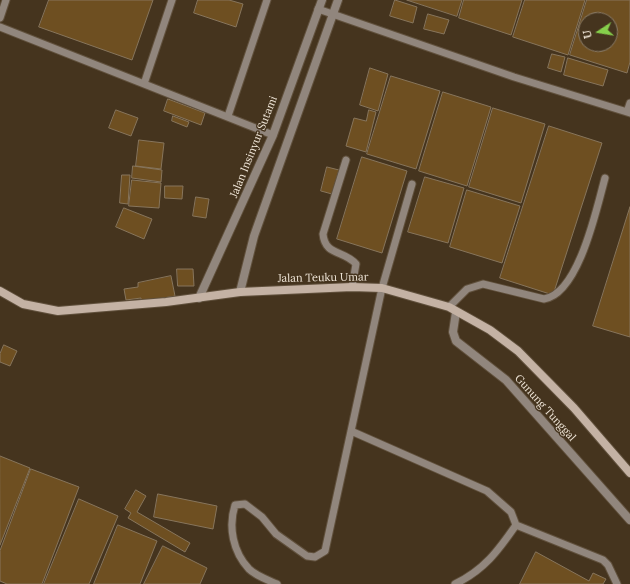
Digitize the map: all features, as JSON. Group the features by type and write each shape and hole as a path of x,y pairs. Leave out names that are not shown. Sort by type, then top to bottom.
{"main road":[{"name":"Jalan Teuku Umar","path":"0,291 23,304 58,311 199,298 240,292 352,287 382,288 453,310 490,330 518,351 574,408 630,473"}],"street":[{"name":"Jalan Insinyur Sutami","path":"199,298 273,135 322,0"},
{"path":"240,292 254,236 338,0"},
{"name":"Gunung Tunggal","path":"453,310 453,332 456,342 506,380 630,520"}],"lane":[{"path":"0,18 6,0"},
{"path":"144,84 172,0"},
{"path":"228,116 267,0"},
{"path":"318,10 514,77 629,112 630,104"},
{"path":"0,28 228,116 273,135"},
{"path":"346,160 323,234 324,243 330,250 351,258 356,264 352,287"},
{"path":"453,310 467,289 483,284 544,299 551,298 560,291 583,255 605,178"},
{"path":"277,584 250,570 239,554 232,535 231,520 235,505 245,504 262,517 276,534 307,556 315,557 325,551 382,288 412,184"},
{"path":"351,431 487,491 511,512 516,525 603,560 608,565 617,584"},
{"path":"455,584 484,566 502,546 516,525"}],"building":[{"path":"49,0 153,0 132,60 39,27"},
{"path":"198,0 229,0 243,4 236,27 194,13"},
{"path":"395,0 417,7 413,23 390,16"},
{"path":"407,0 462,0 457,16"},
{"path":"464,0 522,0 511,35 459,18"},
{"path":"525,0 585,0 581,12 578,12 578,23 568,55 513,37"},
{"path":"587,0 630,0 630,62 627,73 570,55 578,29 578,52 618,52 618,12 583,12"},
{"path":"428,14 449,20 444,34 424,29"},
{"path":"552,54 565,57 561,72 548,68"},
{"path":"568,58 608,70 603,86 564,75"},
{"path":"370,68 388,74 378,111 360,105"},
{"path":"391,76 440,91 416,169 367,154"},
{"path":"443,92 491,107 467,186 419,171"},
{"path":"168,99 205,113 201,125 164,111"},
{"path":"493,108 545,124 521,203 469,187"},
{"path":"116,110 138,118 131,136 109,128"},
{"path":"369,110 376,112 366,152 346,146 354,118 366,121"},
{"path":"173,116 189,122 187,127 172,121"},
{"path":"549,126 602,143 553,295 500,278"},
{"path":"139,140 164,143 161,169 136,166"},
{"path":"362,157 407,171 382,253 337,239"},
{"path":"133,166 162,170 161,182 132,178"},
{"path":"327,167 339,170 332,194 321,191"},
{"path":"122,175 130,175 128,204 120,203"},
{"path":"425,177 464,188 448,243 408,232"},
{"path":"132,180 161,183 159,208 129,206"},
{"path":"165,186 183,186 182,199 165,198"},
{"path":"467,190 520,206 502,263 450,247"},
{"path":"196,197 209,199 206,218 193,216"},
{"path":"630,207 630,337 593,326"},
{"path":"124,208 152,219 144,239 116,227"},
{"path":"177,269 193,269 194,286 178,286"},
{"path":"171,276 175,296 141,302 141,298 126,300 124,289 138,287 138,283"},
{"path":"4,345 17,351 10,366 0,362 0,354"},
{"path":"0,456 30,468 0,545"},
{"path":"31,469 79,487 42,584 7,584 0,581 0,551"},
{"path":"136,490 146,496 137,512 190,543 185,552 128,518 131,513 125,509"},
{"path":"158,494 217,506 213,529 154,517"},
{"path":"79,499 118,516 89,584 44,584"},
{"path":"118,525 157,541 140,584 94,584"},
{"path":"163,546 207,568 200,584 144,584"},
{"path":"536,552 589,581 593,573 606,579 603,584 520,584"}]}
